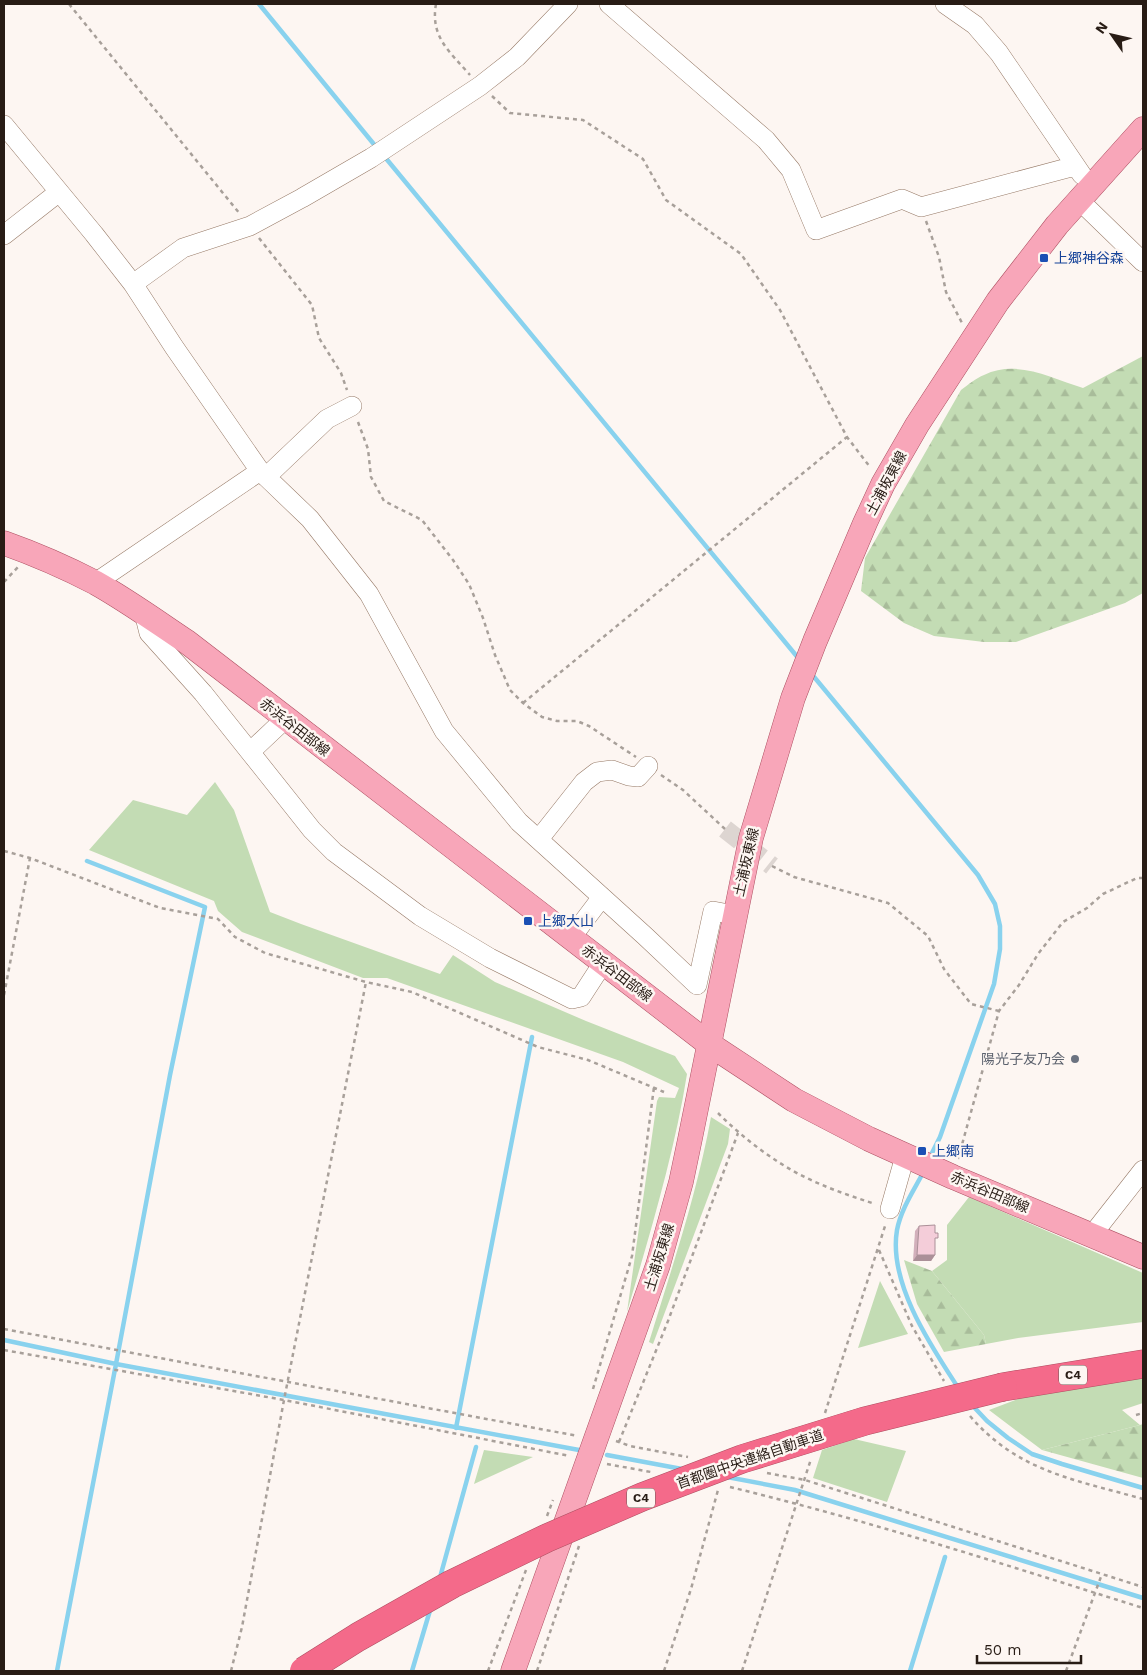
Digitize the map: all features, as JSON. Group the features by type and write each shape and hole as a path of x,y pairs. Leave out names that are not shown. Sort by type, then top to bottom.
{"highway":[{"name":"首都圏中央連絡自動車道","path":"304,1671 358,1637 452,1584 547,1538 642,1497 742,1458 865,1421 1003,1387 1143,1364"}],"main road":[{"name":"土浦坂東線","path":"513,1671 592,1463 608,1440 681,1182 750,838 793,698 838,582 883,484 917,425 971,340 1029,260 1085,193 1143,129"},
{"name":"赤浜谷田部線","path":"4,543 95,583 144,612 187,642 709,1044 794,1100 905,1156 1143,1257"}],"street":[{"path":"133,284 183,248 250,226 371,158 480,86 517,57 568,4"},
{"path":"609,4 766,140 777,152 791,170 816,230 902,199 921,207 1075,166"},
{"path":"945,4 975,25 999,53 1075,166 1085,193 1143,262"},
{"path":"4,125 133,284 174,347 263,474 310,519 369,594 444,731 519,822 646,936 697,985 713,910 734,915"},
{"path":"4,235 59,192"},
{"path":"95,583 263,474 327,419 352,406"},
{"path":"144,612 149,633 202,693 312,830 334,852 420,916 490,958 572,999 581,997 603,963"},
{"path":"250,752 285,719"},
{"path":"539,839 584,782 597,772 612,770 629,776 638,776 648,766"},
{"path":"571,938 602,897"},
{"path":"890,1209 905,1156"},
{"path":"1092,1235 1143,1170"}],"path":[{"path":"69,4 312,305 319,338 341,373 368,449 371,477 384,501 422,520 453,560 469,584 484,618 495,655 510,690 523,703 847,437"},
{"path":"436,4 433,17 437,33 444,46 480,86 510,113 583,120 643,158 666,200 741,254 780,310 847,437 883,484"},
{"path":"921,207 939,257 946,292 971,340"},
{"path":"4,851 30,858 160,908 218,919 235,937 265,953 366,982 412,992 538,1047 588,1060 664,1092"},
{"path":"4,995 30,858"},
{"path":"772,866 794,877 888,903 928,936 944,969 971,1004 999,1012"},
{"path":"954,1177 999,1012 1038,954 1063,922 1087,908 1103,894 1137,878 1143,878"},
{"path":"231,1671 242,1627 287,1383 366,982"},
{"path":"592,1389 632,1256 654,1087"},
{"path":"718,1113 738,1133 773,1158 819,1184 890,1209 875,1263 823,1421"},
{"path":"4,1329 287,1383 608,1440 668,1320 738,1133"},
{"path":"4,1350 284,1400 592,1463 652,1472"},
{"path":"1136,1416 1143,1413"},
{"path":"742,1671 812,1455"},
{"path":"804,1480 1102,1576 1143,1587"},
{"path":"664,1671 691,1589 720,1484"},
{"path":"728,1486 797,1503 938,1544 1143,1608"},
{"path":"1105,1488 1143,1499"},
{"path":"537,1671 580,1545"},
{"path":"1066,1671 1102,1576"}],"green space":[{"path":"1143,356 1143,593 1125,603 1016,642 984,642 934,636 904,623 861,591 865,558 961,390 981,376 1009,369 1021,369 1046,375 1083,388"},
{"path":"215,782 234,810 270,912 440,974 453,955 495,982 675,1056 687,1074 682,1104 661,1194 627,1312 657,1101 659,1097 675,1098 679,1088 623,1062 387,978 363,978 242,932 218,911 214,901 89,850 133,800 187,815"},
{"path":"711,1117 730,1129 728,1144 653,1344 649,1342 699,1174"},
{"path":"969,1197 1143,1273 1143,1322 1018,1338 986,1344 984,1335 932,1271 947,1260 947,1225"},
{"path":"904,1260 932,1271 984,1335 986,1344 944,1352 917,1304"},
{"path":"880,1281 908,1334 858,1348"},
{"path":"1143,1377 1143,1403 1122,1410 1140,1425 1042,1450 989,1410 1023,1397"},
{"path":"1143,1424 1143,1478 1042,1450 1140,1425"},
{"path":"854,1439 906,1451 887,1502 813,1478 822,1450"},
{"path":"484,1450 533,1457 474,1484"}],"building":[{"path":"935,1225 935,1233 938,1233 938,1238 935,1238 935,1255 917,1255 919,1226"}],"waterway":[{"path":"259,4 377,148"},
{"path":"384,156 799,659"},
{"path":"810,672 978,875 995,904 1000,926 1000,949 994,984 940,1137 929,1159"},
{"path":"57,1671 170,1075 205,907 87,861"},
{"path":"456,1428 532,1037"},
{"path":"924,1171 908,1200 899,1222 896,1250 899,1271 914,1313 959,1389"},
{"path":"4,1340 116,1364 579,1450"},
{"path":"972,1405 987,1421 1032,1454 1143,1488"},
{"path":"439,1581 476,1447"},
{"path":"607,1455 682,1469"},
{"path":"727,1477 795,1490 1143,1598"},
{"path":"910,1671 945,1557"},
{"path":"412,1671 431,1607"}],"tunnel":[{"path":"725,829 772,866"}],"place":[{"name":"上郷神谷森","path":"1044,258"},
{"name":"上郷大山","path":"528,921"},
{"name":"陽光子友乃会","path":"1075,1059"},
{"name":"上郷南","path":"922,1151"}]}
